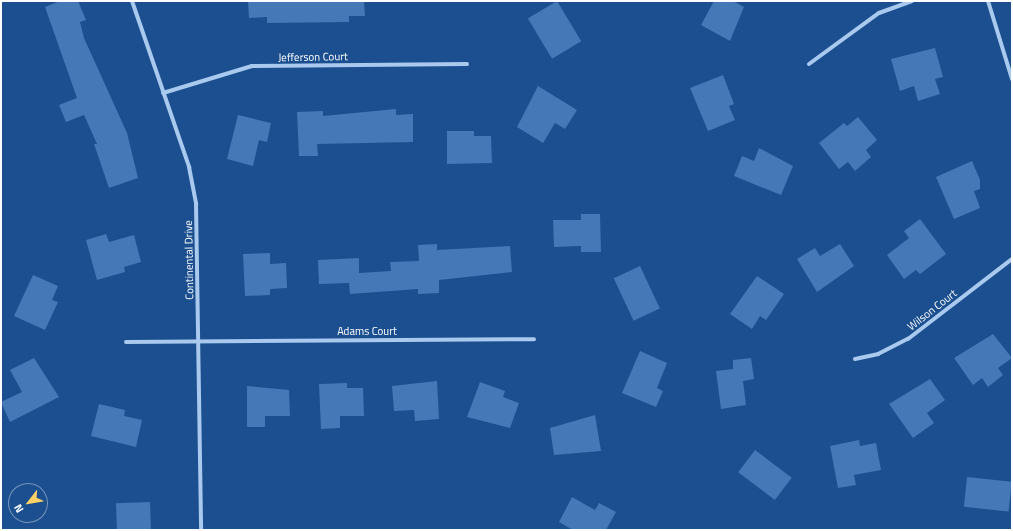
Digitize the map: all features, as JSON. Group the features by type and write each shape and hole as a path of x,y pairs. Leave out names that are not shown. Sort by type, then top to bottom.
{"street":[{"name":"Continental Drive","path":"132,1 189,167 196,198 200,341 201,530"},
{"path":"808,64 879,13 912,1"},
{"path":"988,1 1012,79"},
{"name":"Jefferson Court","path":"163,93 252,66 466,64"},
{"name":"Wilson Court","path":"855,359 878,354 908,339 1012,259"},
{"name":"Adams Court","path":"126,342 534,339"}],"building":[{"path":"60,1 78,1 86,20 80,22 84,38 127,133 138,178 109,188 94,144 97,144 84,115 66,122 59,105 77,98 45,7"},
{"path":"248,1 364,1 365,16 349,16 349,22 267,23 267,17 249,18"},
{"path":"557,1 581,41 552,59 528,19"},
{"path":"714,1 733,1 744,7 730,41 701,25"},
{"path":"935,48 943,77 935,79 940,94 918,101 914,86 900,91 891,59"},
{"path":"723,75 734,104 729,106 735,120 708,131 690,88"},
{"path":"538,86 577,110 565,129 555,123 543,143 517,127"},
{"path":"396,109 396,115 413,114 413,142 317,144 318,156 299,156 297,112 323,111 323,116"},
{"path":"238,115 271,123 267,142 259,140 253,166 227,159"},
{"path":"858,117 877,140 866,150 871,157 855,171 848,162 839,169 819,143 844,123 847,126"},
{"path":"447,131 474,131 474,136 491,136 492,163 447,164"},
{"path":"759,148 793,166 781,195 734,176 742,156 754,161"},
{"path":"972,161 980,180 980,189 974,191 980,208 954,219 936,177"},
{"path":"581,214 600,214 601,252 581,252 581,246 554,247 553,220 581,220"},
{"path":"920,219 946,254 920,274 916,270 904,279 887,255 909,238 904,231"},
{"path":"106,234 109,242 134,235 141,262 124,267 125,272 97,280 86,240"},
{"path":"437,244 437,250 510,246 512,272 439,280 439,293 418,294 418,289 350,294 349,283 319,284 318,260 359,258 359,273 391,271 390,262 419,261 418,245"},
{"path":"840,244 854,266 817,292 797,259 815,248 820,256"},
{"path":"270,253 270,264 286,263 287,288 270,289 270,295 245,296 243,254"},
{"path":"640,266 660,309 634,321 614,278"},
{"path":"33,275 58,286 52,300 58,302 45,330 14,316"},
{"path":"757,276 784,294 766,320 760,316 752,329 730,314"},
{"path":"993,334 1012,358 998,368 1003,375 988,387 982,378 973,385 954,358"},
{"path":"640,351 667,363 657,388 663,391 656,407 622,393"},
{"path":"34,358 59,397 10,422 1,402 22,392 10,370"},
{"path":"751,358 754,379 743,381 746,405 721,409 716,371 733,369 733,360"},
{"path":"930,379 945,400 927,413 934,423 913,438 889,404"},
{"path":"437,381 439,419 415,421 414,410 394,411 392,386"},
{"path":"480,382 505,391 503,397 519,403 510,428 467,417"},
{"path":"347,383 347,388 363,388 364,416 340,416 340,428 321,429 319,384"},
{"path":"247,386 289,390 290,416 265,416 265,427 247,427"},
{"path":"99,404 125,410 124,416 142,420 136,447 91,436"},
{"path":"595,415 601,451 554,455 550,428"},
{"path":"859,440 860,446 876,443 881,470 854,475 856,485 838,488 830,446"},
{"path":"755,450 792,478 775,500 738,472"},
{"path":"967,477 1012,482 1009,512 964,507"},
{"path":"572,497 595,510 599,503 616,512 606,530 573,530 559,522"},
{"path":"150,502 151,530 117,530 116,503"}]}
